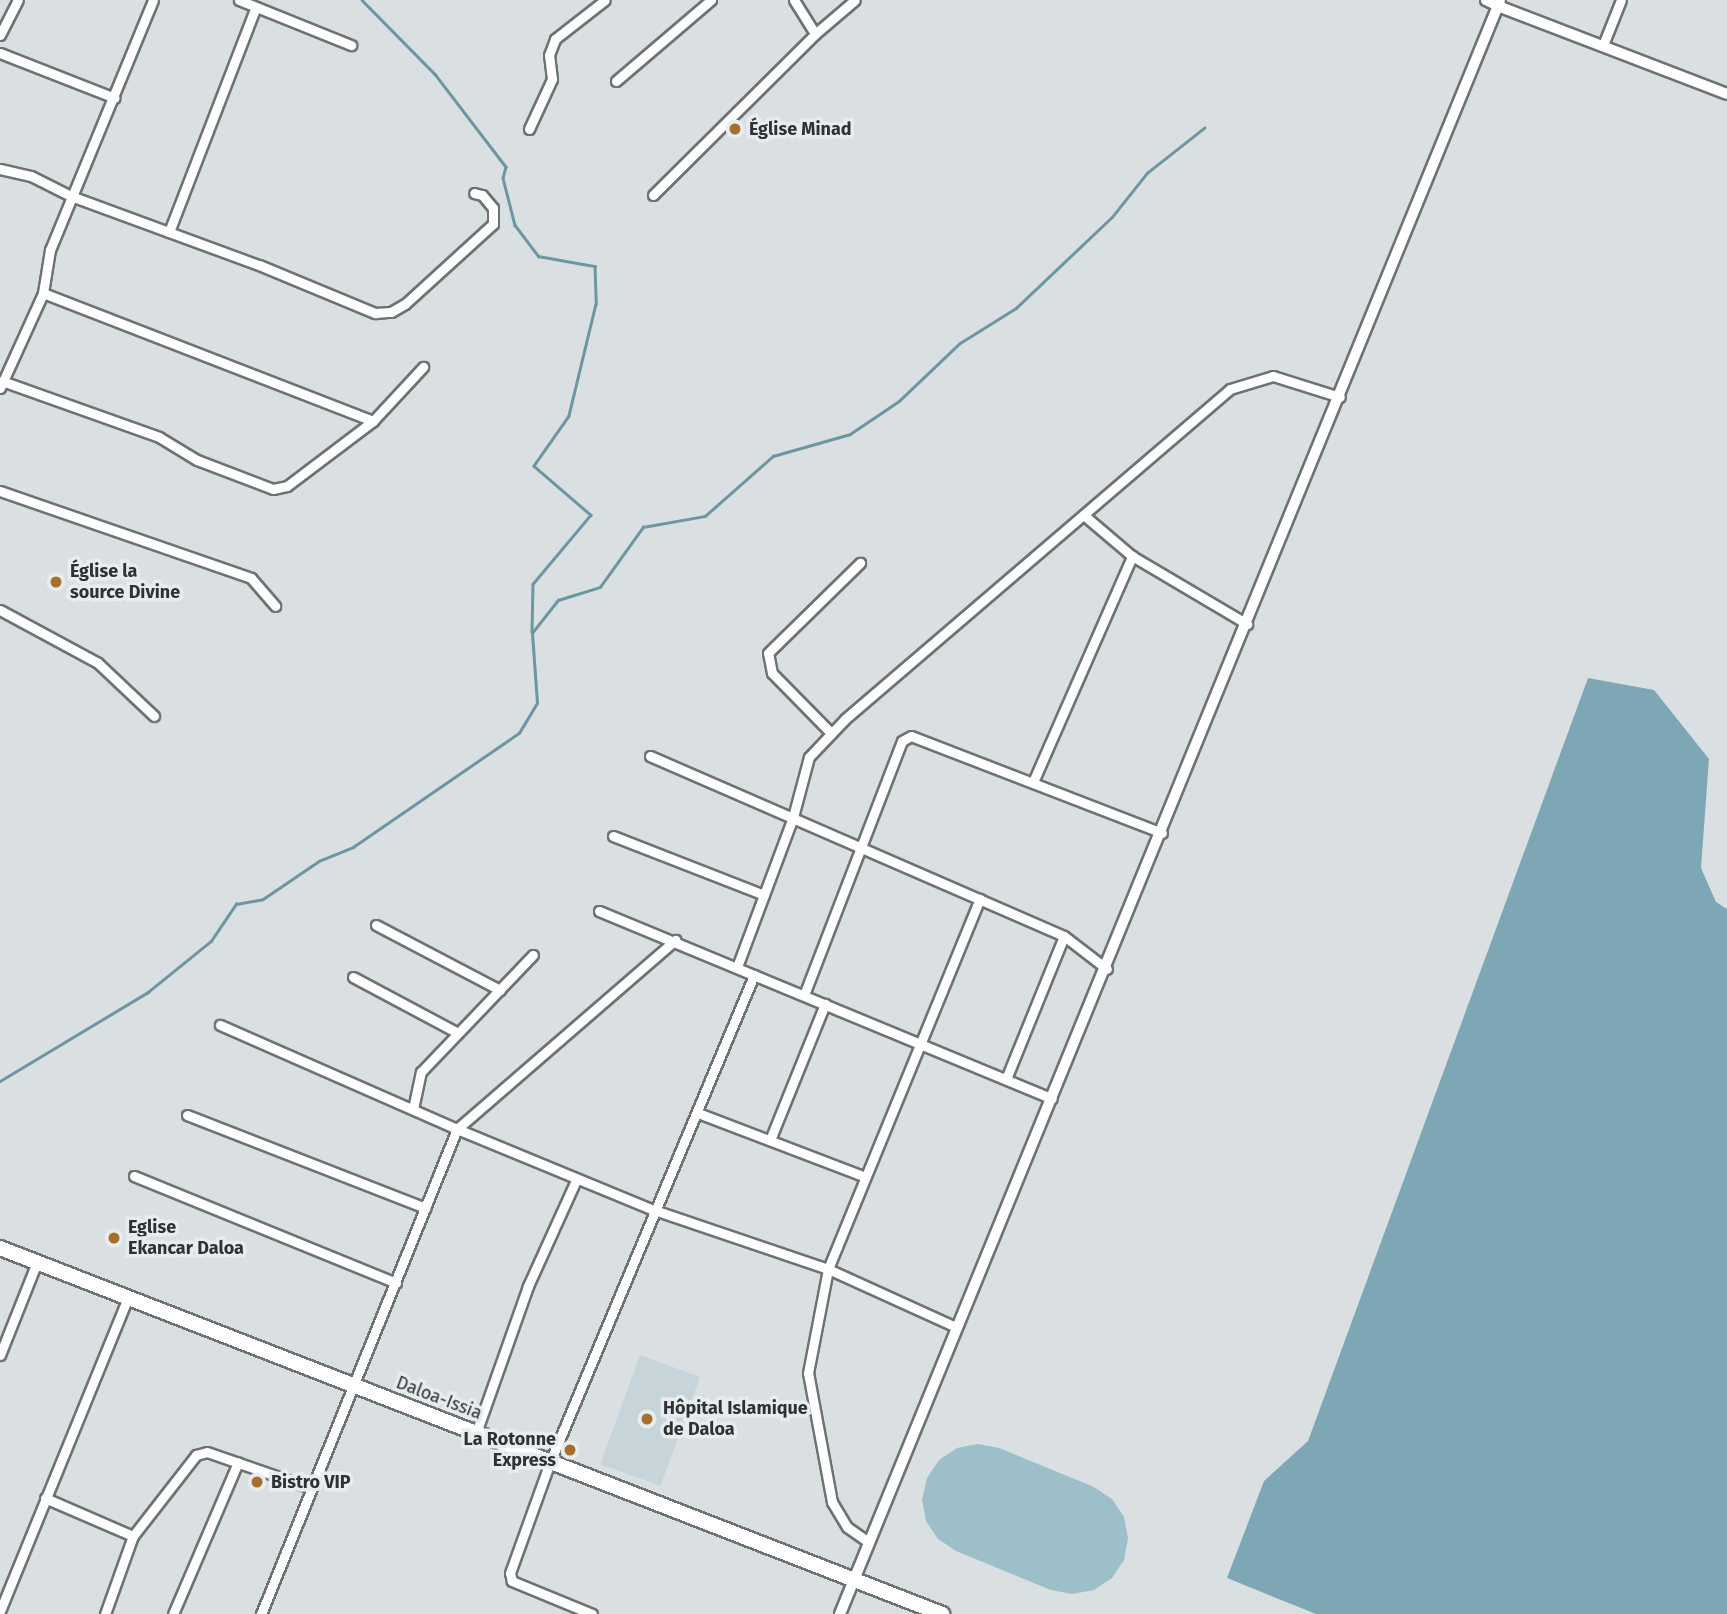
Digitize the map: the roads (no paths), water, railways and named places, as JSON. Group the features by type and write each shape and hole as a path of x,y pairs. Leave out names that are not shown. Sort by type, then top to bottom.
{"main road":[{"name":"Daloa-Issia","path":"0,1248 942,1614"}],"street":[{"path":"0,35 18,0"},
{"path":"153,0 115,99 50,250 43,293 1,384 159,437 197,460 273,489 287,486 373,421 423,367"},
{"path":"239,0 351,45"},
{"path":"528,129 552,79 549,55 555,39 605,0"},
{"path":"616,81 699,4 711,0"},
{"path":"794,0 815,34"},
{"path":"653,195 815,34 855,0"},
{"path":"1485,0 1499,3 1727,94"},
{"path":"1602,45 1621,0"},
{"path":"840,1614 855,1580 867,1541 1107,969 1499,3"},
{"path":"169,232 256,6"},
{"path":"0,53 115,99"},
{"path":"0,169 32,176 71,196 375,313 391,312 424,290 493,224 493,208 482,195 474,194"},
{"path":"43,293 373,421"},
{"path":"737,967 793,817 809,757 831,733 1240,383 1273,376 1340,397"},
{"path":"0,491 251,578 275,606"},
{"path":"1086,517 1132,556 1247,624"},
{"path":"1033,782 1132,556"},
{"path":"831,733 772,673 767,660 768,653 860,563"},
{"path":"0,610 99,663 153,716"},
{"path":"804,995 902,741 911,736 1162,833"},
{"path":"650,756 1064,936 1107,969"},
{"path":"613,836 764,895"},
{"path":"867,1541 847,1527 832,1502 808,1373 828,1269 863,1176 922,1044 980,899"},
{"path":"599,911 675,940 1052,1099"},
{"path":"376,925 500,990"},
{"path":"1006,1079 1064,936"},
{"path":"261,1614 311,1488 356,1386 457,1129 598,1002 675,940"},
{"path":"413,1109 421,1072 533,955"},
{"path":"592,1614 512,1581 510,1573 550,1462 754,975"},
{"path":"354,977 458,1033"},
{"path":"770,1140 825,1004"},
{"path":"220,1025 576,1180 654,1210 828,1269 956,1327"},
{"path":"698,1113 863,1176"},
{"path":"187,1115 425,1208"},
{"path":"134,1176 396,1283"},
{"path":"476,1433 528,1286 576,1180"},
{"path":"0,1355 37,1262"},
{"path":"0,1611 128,1297"},
{"path":"105,1614 133,1536 196,1455 207,1452 311,1488"},
{"path":"173,1614 238,1462"},
{"path":"45,1498 133,1536"},
{"path":"0,1576 12,1580"}],"waterway":[{"path":"362,0 435,74 506,167 503,178 515,225 538,256 595,266 596,304 569,416 534,466 591,515 533,584 532,632"},
{"path":"0,1081 148,992 211,941 236,904 263,899 319,861 353,847 519,733 537,703 532,633 558,600 600,587 643,527 705,516 773,456 850,434 899,401 960,343 1016,308 1112,217 1147,173 1204,128"}],"place":[{"name":"Église Minad","path":"735,129"},
{"name":"Église la source Divine","path":"56,582"},
{"name":"Eglise Ekancar Daloa","path":"114,1238"},
{"name":"Hôpital Islamique de Daloa","path":"647,1419"},
{"name":"La Rotonne Express","path":"570,1450"},
{"name":"Bistro VIP","path":"257,1482"}]}
